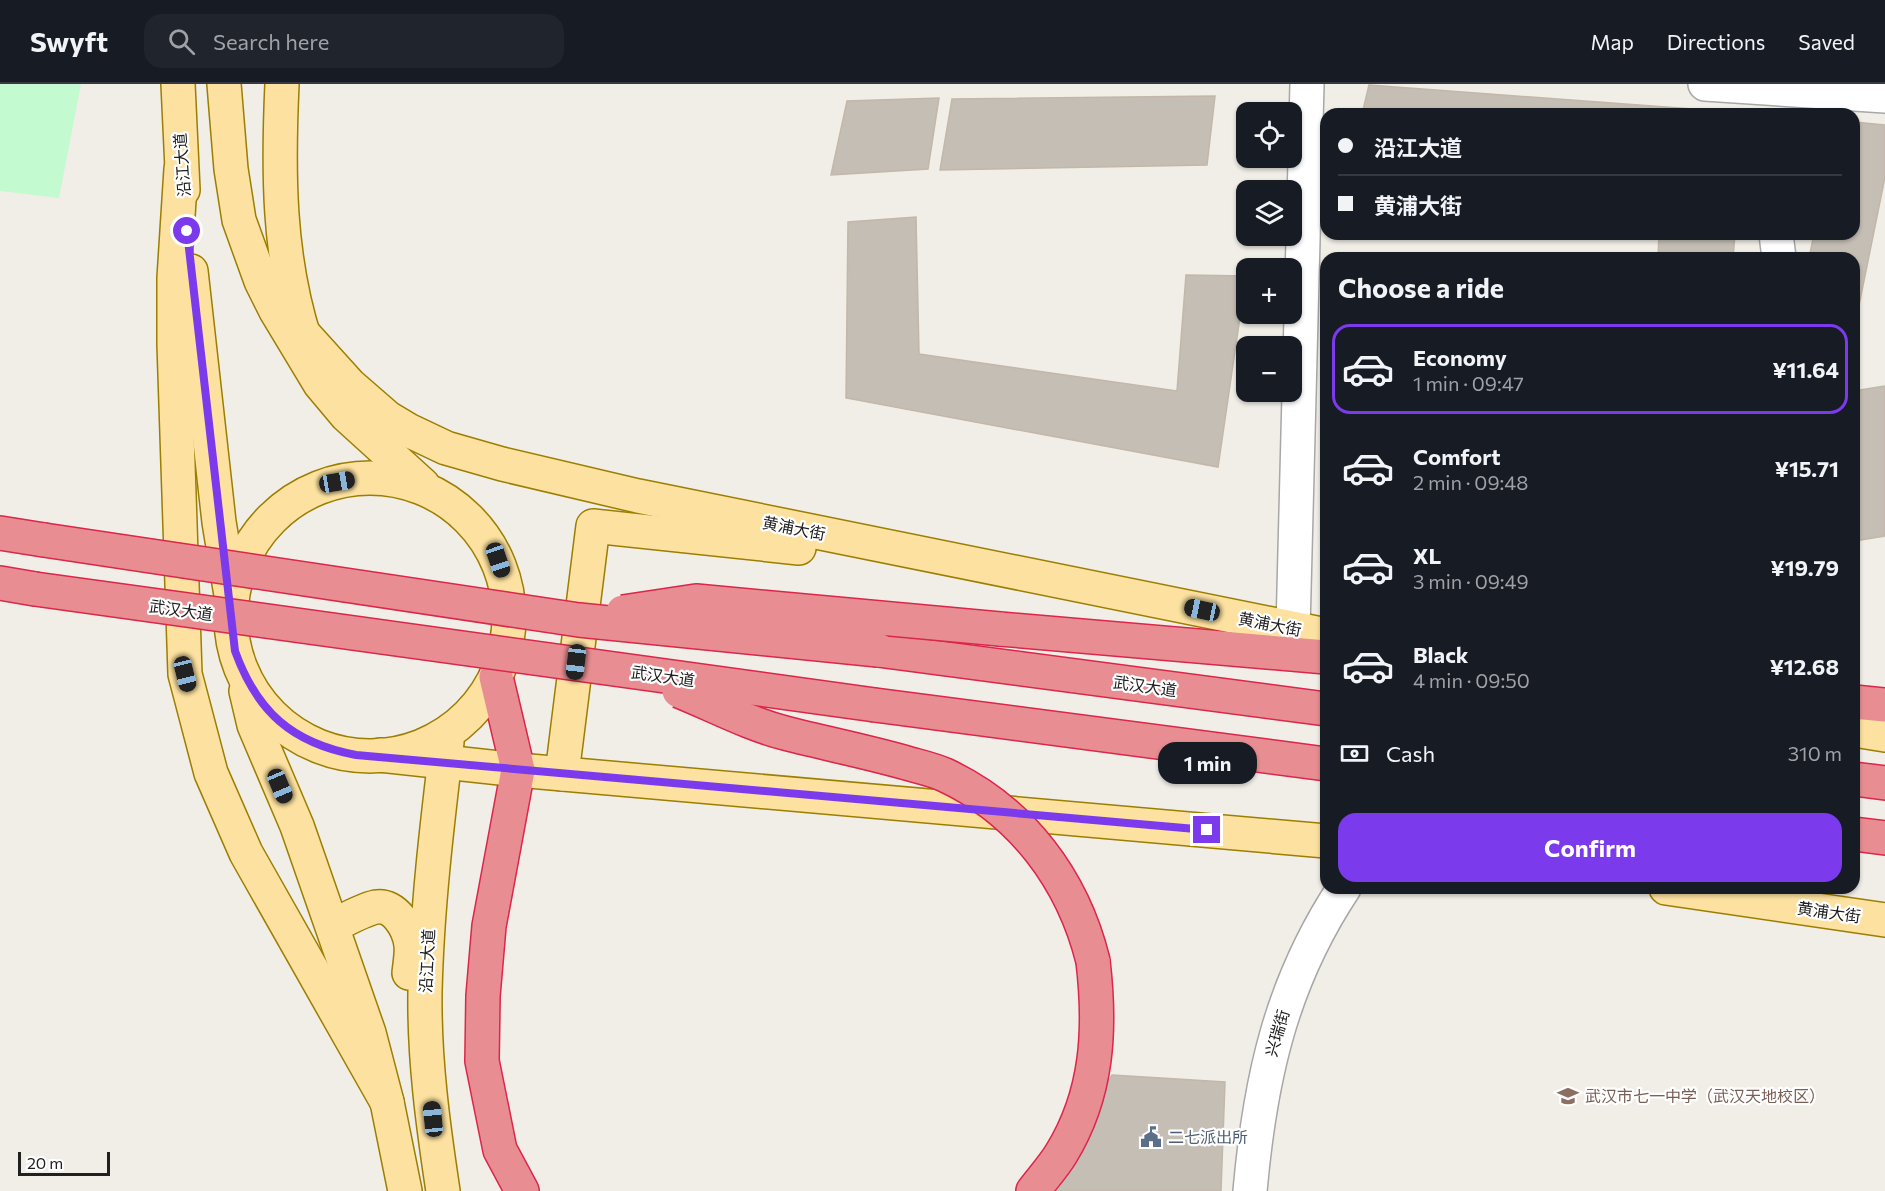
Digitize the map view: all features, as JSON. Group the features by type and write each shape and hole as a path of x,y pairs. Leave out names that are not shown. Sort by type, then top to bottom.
{"highway":[{"name":"武汉大道","path":"0,532 579,620 878,650 1320,709"},
{"name":"武汉大道","path":"0,583 633,672 1320,764"},
{"path":"579,620 696,601 1320,656"},
{"path":"633,672 782,732 944,774 991,802 1022,829 1052,864 1070,894 1086,933 1093,961 1098,1009 1096,1050 1082,1114 1061,1155 1033,1191"},
{"path":"496,677 518,770 489,926 483,996 482,1061 487,1095 500,1150 522,1191"},
{"path":"1860,703 1885,705"},
{"path":"1860,780 1885,783"},
{"path":"1860,835 1885,838"}],"main road":[{"name":"沿江大道","path":"178,84 181,169 219,522 232,603"},
{"path":"224,84 231,169 239,220 248,248 276,311 320,384 354,422 399,466 470,520 486,539 498,560 509,607 504,655 496,677 446,747"},
{"path":"282,84 278,165 280,211 286,259 303,333 320,384"},
{"path":"181,169 174,278 174,344 185,674 212,773 246,853 387,1102"},
{"name":"黄浦大街","path":"303,333 350,385 388,418 446,448 502,464 638,496 1320,634"},
{"path":"405,1191 387,1102 369,1033 297,826 254,725 233,635 232,603 236,579 258,536 286,507 314,490 361,478 409,483 432,492"},
{"path":"562,774 593,526 807,549 861,541"},
{"path":"243,674 270,713 289,729 332,750 380,755 446,747 518,770 1320,840"},
{"path":"1860,731 1885,735"},
{"name":"沿江大道","path":"443,1191 427,1058 425,992 432,880 446,747"},
{"name":"黄浦大街","path":"1707,894 1885,920"},
{"path":"333,926 375,907 388,908 400,919 411,946 404,1018 427,1058"}],"street":[{"path":"1293,629 1307,84"},
{"path":"1705,84 1761,101 1885,96"},
{"name":"兴瑞街","path":"1250,1191 1260,1099 1274,1038 1306,952 1340,894"}],"green space":[{"path":"0,84 81,84 59,198 0,191"}],"building":[{"path":"1369,85 1680,108 1363,108"},
{"path":"1215,96 1207,165 940,170 952,99"},
{"path":"939,98 928,169 831,175 847,101"},
{"path":"1860,123 1885,125 1885,177 1860,300 1860,252 1810,252 1813,240 1860,240"},
{"path":"916,217 919,354 1177,391 1186,275 1236,276 1236,324 1239,324 1218,467 846,398 848,222"},
{"path":"1659,240 1734,240 1734,252 1658,252"},
{"path":"1885,386 1885,536 1860,540 1860,390"},
{"name":"二七派出所","path":"1112,1075 1225,1082 1221,1191 1051,1191"}],"place":[{"name":"武汉市七一中学（武汉天地校区）","path":"1568,1096"},
{"name":"二七派出所","path":"1151,1137"}],"route":[{"path":"187,231 219,522 232,603 231,627 235,651 243,674 255,695 270,713 289,729 309,741 332,750 356,755 380,755 518,770 1207,830"}]}
